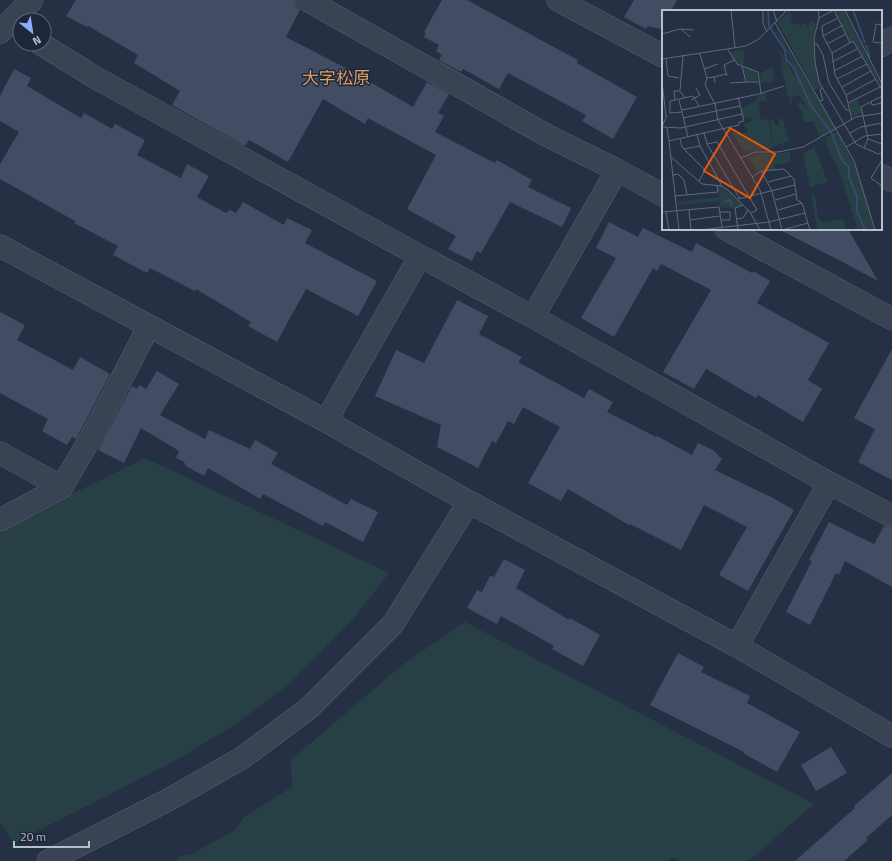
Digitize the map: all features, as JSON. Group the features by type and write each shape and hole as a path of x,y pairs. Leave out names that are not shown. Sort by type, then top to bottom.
{"street":[{"path":"7,26 32,0"},
{"path":"307,0 548,136 617,170 662,194"},
{"path":"558,0 662,55"},
{"path":"882,45 892,38"},
{"path":"52,51 96,78 420,256 533,316 829,483 892,516"},
{"path":"533,316 617,170"},
{"path":"882,176 892,181"},
{"path":"728,230 892,320"},
{"path":"0,246 326,421 469,502 737,646 892,736"},
{"path":"326,421 420,256"},
{"path":"0,520 62,487 94,430 148,326"},
{"path":"0,453 62,487"},
{"path":"737,646 829,483"},
{"path":"48,861 168,800 242,758 308,709 393,624 469,502"}],"green space":[{"path":"145,458 389,573 353,619 286,687 231,727 177,760 14,843 0,823 0,533 74,493"},
{"path":"465,622 814,804 749,861 679,861 672,857 668,861 176,861 181,855 190,855 235,830 243,818 292,787 291,760 402,665"}],"building":[{"path":"76,0 295,0 296,6 300,10 286,37 355,73 413,107 427,82 449,94 438,113 444,116 435,132 495,163 497,160 532,180 528,187 571,208 562,227 510,202 481,253 477,251 472,261 448,249 456,236 407,209 436,155 368,118 365,124 323,99 288,162 249,140 245,146 172,105 180,91 134,63 138,55 88,26 87,27 66,16"},
{"path":"442,0 467,0 578,60 577,63 637,97 613,139 582,121 586,115 508,73 499,89 463,69 461,72 439,60 442,55 436,51 439,45 424,37 426,33 424,32"},
{"path":"634,0 677,0 672,10 662,10 662,26 660,29 648,26 646,29 624,17"},
{"path":"14,69 31,78 27,86 81,118 84,113 112,129 115,124 145,140 137,155 181,178 187,164 209,176 197,197 226,213 230,210 236,213 243,202 284,225 287,218 312,230 305,243 377,281 358,316 306,289 277,342 248,326 251,322 196,289 195,291 150,268 147,273 113,255 118,246 74,223 75,221 0,179 0,164 19,132 0,121 0,96"},
{"path":"609,222 638,237 643,228 692,252 696,243 770,281 757,303 829,343 808,380 822,389 803,422 758,395 756,398 706,369 694,389 663,372 711,290 661,264 657,271 653,268 614,337 581,318 616,258 596,248"},
{"path":"780,230 849,230 878,281"},
{"path":"457,300 488,316 479,334 522,357 518,362 584,398 589,389 613,402 607,412 692,455 698,443 713,450 722,459 715,470 773,498 794,510 748,591 719,575 747,527 704,505 681,550 630,524 629,525 568,489 561,501 528,483 560,427 523,407 514,424 508,421 496,443 492,441 478,468 437,447 441,425 375,396 396,350 424,363"},
{"path":"0,312 25,325 17,340 73,370 80,357 110,374 76,439 72,437 67,445 42,431 48,419 0,393"},
{"path":"892,349 892,480 858,462 875,429 854,418"},
{"path":"157,371 179,384 160,415 205,439 209,430 250,449 255,440 278,453 271,464 347,505 351,499 378,512 363,542 325,522 323,526 263,494 260,499 208,468 204,476 186,466 184,462 176,458 179,451 141,428 124,463 98,450 132,386 137,389 139,385 146,389"},
{"path":"829,522 874,544 884,526 892,528 892,587 845,561 839,575 836,573 810,625 786,612 812,561 809,560"},
{"path":"504,559 525,570 516,588 569,620 570,618 600,635 583,666 552,649 554,646 501,616 497,624 467,608 477,590 482,592 490,576 494,577"},
{"path":"678,653 704,667 701,672 750,696 747,703 800,732 777,772 743,753 744,752 650,705"},
{"path":"831,747 847,773 816,791 801,765"},
{"path":"892,773 892,815 866,838 868,840 844,861 795,861 855,808 854,806"}],"district":[{"name":"大字松原","path":"336,78"}]}
